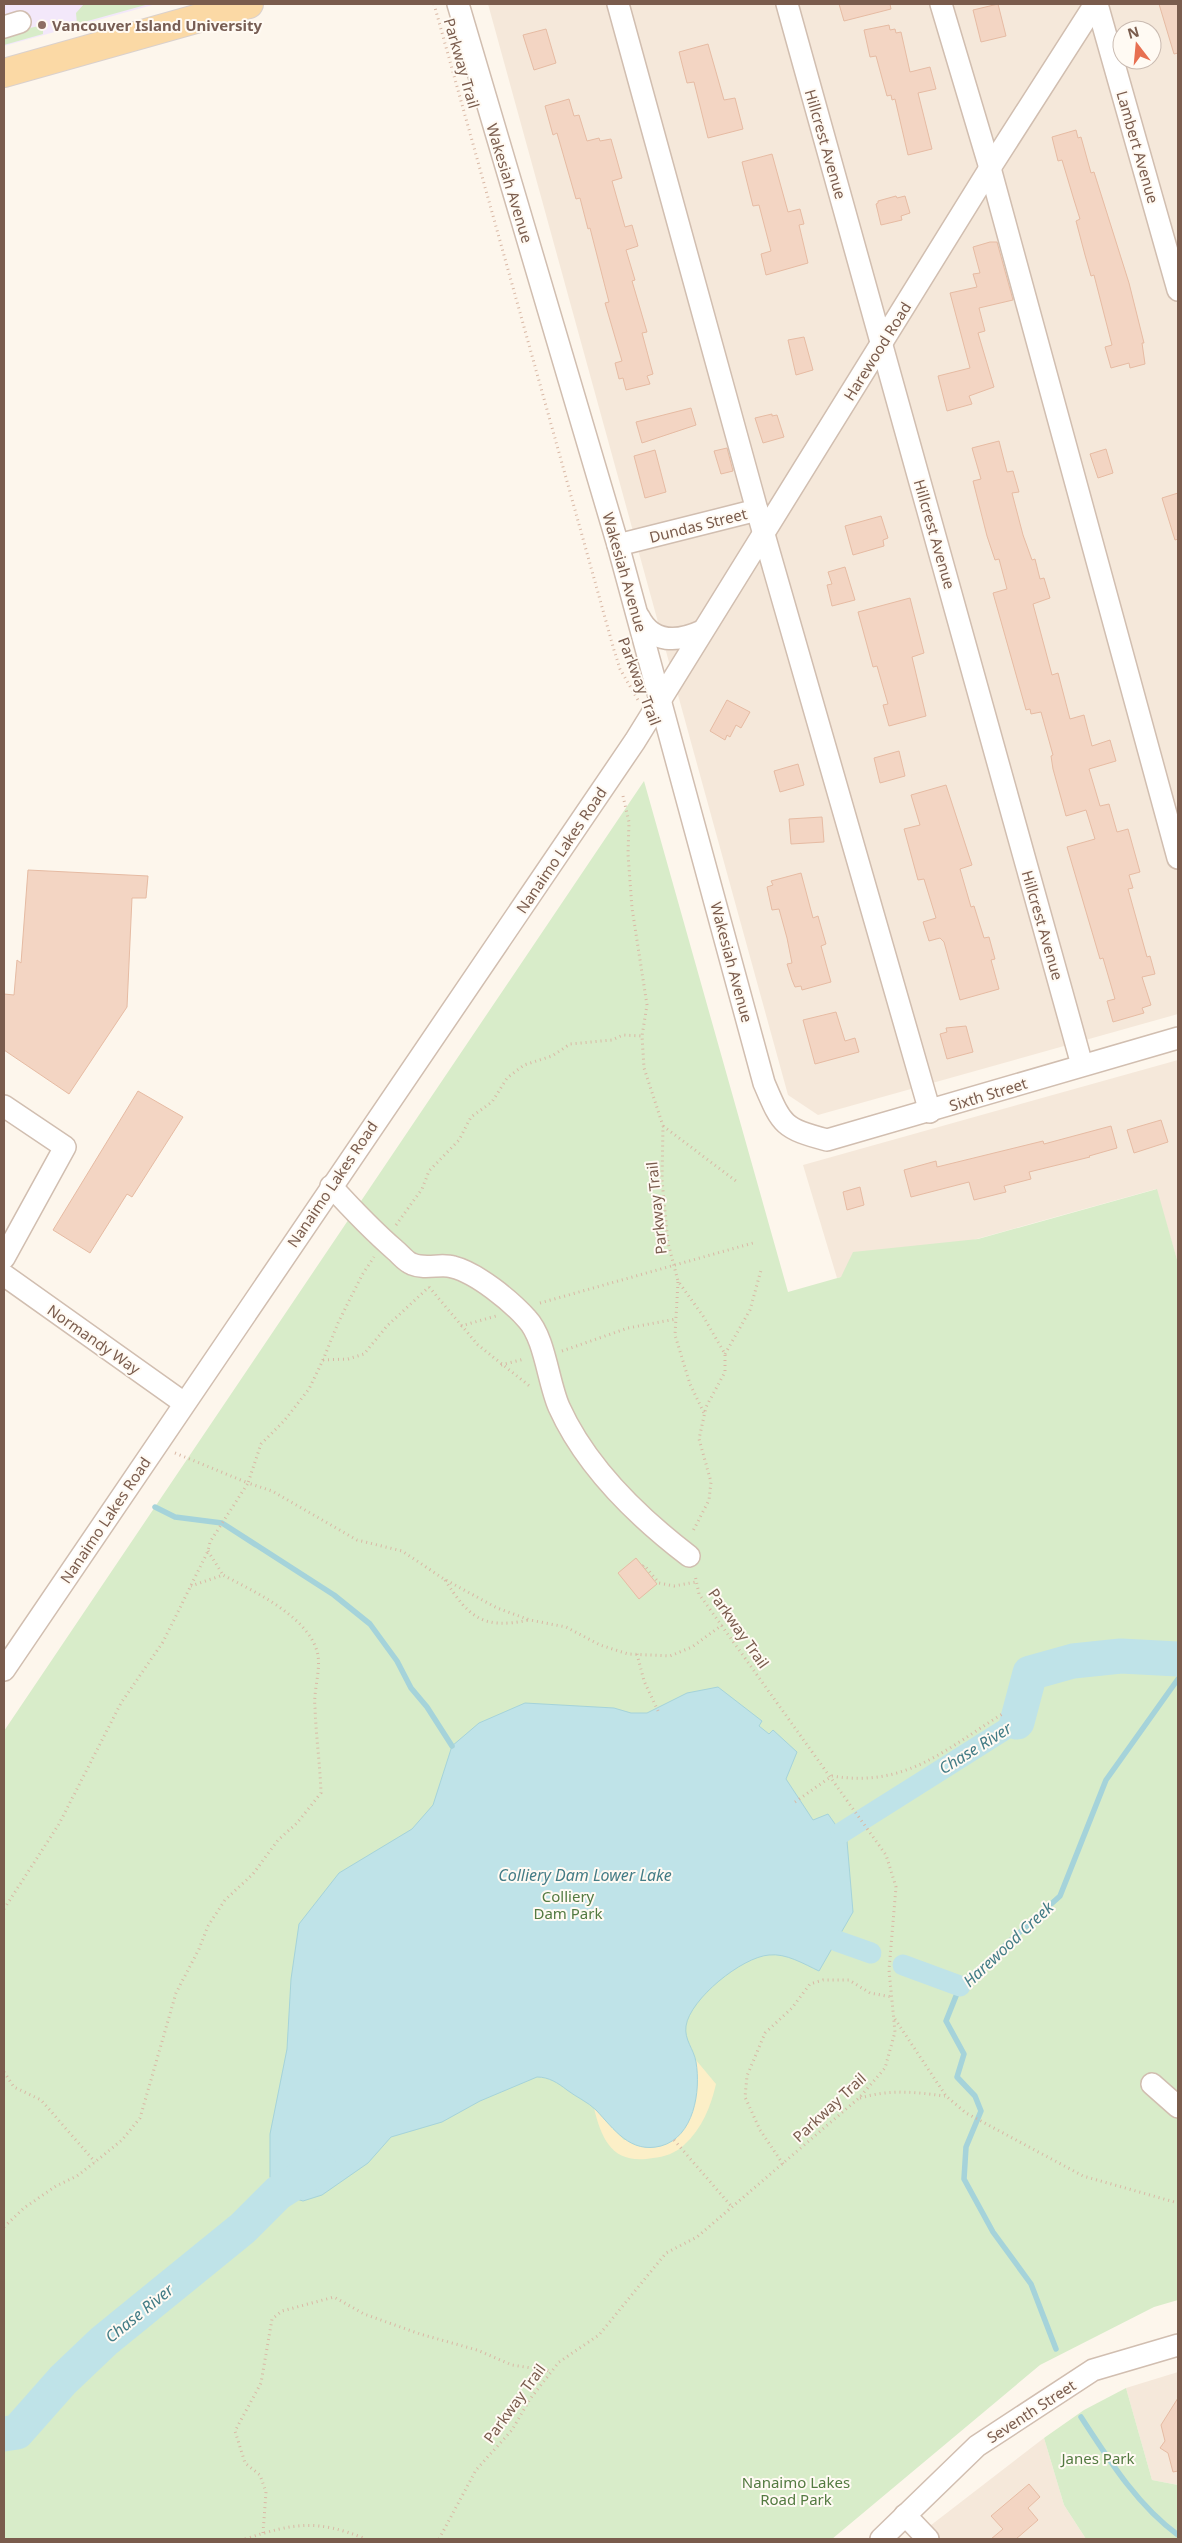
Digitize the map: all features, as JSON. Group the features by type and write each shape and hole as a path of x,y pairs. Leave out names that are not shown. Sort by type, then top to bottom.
{"main road":[{"path":"4,72 249,4"}],"street":[{"name":"Wakesiah Avenue","path":"458,4 618,545 764,1083 780,1119 798,1133"},
{"path":"618,4 757,510"},
{"name":"Hillcrest Avenue","path":"787,4 1082,1065"},
{"path":"941,4 990,168 1178,858"},
{"name":"Harewood Road","path":"660,698 990,168 1096,4"},
{"name":"Lambert Avenue","path":"1096,4 1178,290"},
{"name":"Dundas Street","path":"618,545 757,510 930,1112"},
{"path":"637,613 647,630 664,638 680,639 702,631"},
{"name":"Nanaimo Lakes Road","path":"4,1670 646,723 660,698"},
{"name":"Sixth Street","path":"798,1133 827,1140 930,1112 1082,1065 1178,1038"},
{"path":"4,1106 65,1147 4,1258"},
{"path":"331,1186 367,1226 412,1264 428,1267 452,1266 481,1282 528,1320 538,1338 557,1401 592,1461 614,1488 652,1528 689,1556"},
{"name":"Normandy Way","path":"4,1275 184,1403"},
{"path":"1152,2084 1178,2107"},
{"name":"Seventh Street","path":"881,2539 977,2446 1093,2370 1178,2345"},
{"path":"905,2515 928,2539"}],"path":[{"name":"Parkway Trail","path":"434,4 614,650 620,669 640,704 646,723"},
{"name":"Parkway Trail","path":"439,2539 476,2470 512,2430 530,2399 559,2362 599,2335 666,2253 697,2236 859,2098 885,2068 895,2032 889,1970 896,1887 886,1855 872,1832 700,1594 689,1556 690,1536 709,1500 711,1482 700,1439 705,1413 725,1372 725,1354 703,1316 678,1281 668,1243 662,1180 663,1126 644,1068 642,1036 647,1005 632,908 628,854 629,822 623,796 625,790"},
{"path":"663,1126 736,1181"},
{"path":"535,1304 753,1243"},
{"path":"412,1264 461,1326 500,1365 525,1385 557,1401"},
{"path":"323,1360 348,1359 364,1354 387,1326 452,1266"},
{"path":"725,1354 750,1310 761,1270"},
{"path":"678,1281 675,1335 690,1384 705,1413"},
{"path":"461,1326 498,1315"},
{"path":"500,1365 573,1348 628,1328 676,1319"},
{"path":"4,1909 59,1824 121,1703 163,1642 208,1551 210,1542 248,1483 272,1491 357,1540 402,1551 444,1579 497,1608 530,1620 566,1627 600,1646 637,1654 670,1656 692,1647 722,1625"},
{"path":"4,2227 24,2208 56,2186 77,2176 95,2162 122,2140 140,2118 176,1993 200,1949 208,1926 225,1900 253,1874 278,1840 297,1823 322,1793 320,1747 314,1707 317,1651 304,1628 275,1604 223,1575 208,1551"},
{"path":"643,1566 659,1583 674,1586 696,1582"},
{"path":"191,1586 223,1575"},
{"path":"444,1579 462,1607 483,1620 510,1624 530,1620"},
{"path":"637,1654 644,1681 659,1713"},
{"path":"795,1802 832,1776 866,1779 886,1777 914,1769 1004,1713"},
{"path":"783,2164 760,2130 744,2097 747,2076 765,2033 792,2008 810,1984 823,1980 849,1980 870,1993 892,1996"},
{"path":"894,2016 946,2096 966,2114 1082,2176 1178,2202"},
{"path":"4,2072 14,2087 41,2100 95,2162"},
{"path":"859,2098 884,2092 906,2091 946,2096"},
{"path":"674,2140 732,2207"},
{"path":"263,2533 266,2492 260,2475 245,2463 235,2431 261,2383 272,2319 282,2311 334,2297 364,2314 420,2334 477,2350 512,2365 552,2371"},
{"path":"245,2539 292,2526 321,2524 366,2539"}],"shaded area":[{"name":"Vancouver Island University","path":"4,4 156,4 4,46"},
{"path":"488,4 1178,4 1178,1014 818,1115 788,1095"},
{"path":"1178,1060 1178,1263 1156,1189 837,1278 803,1165"},
{"path":"1178,2372 1178,2485 1152,2480 1126,2388"},
{"path":"1044,2438 1064,2505 1086,2539 913,2539"}],"green space":[{"path":"84,4 149,4 77,24 76,13"},
{"path":"43,25 43,34 4,45 4,34"},
{"name":"Colliery Dam Park","path":"644,781 788,1292 841,1277 853,1252 978,1239 1157,1189 1178,1263 1178,2300 1154,2307 1040,2365 832,2539 4,2539 4,1731"},
{"name":"Janes Park","path":"1126,2388 1152,2480 1178,2485 1178,2539 1086,2539 1064,2505 1044,2438 1084,2410"}],"sand":[{"path":"696,2060 716,2084 705,2117 690,2139 674,2152 666,2156 653,2158 628,2158 612,2148 601,2131 594,2108 624,2140 684,2129 695,2096 697,2079"}],"water":[{"name":"Colliery Dam Lower Lake","path":"718,1687 762,1721 759,1726 769,1734 773,1730 797,1752 786,1779 813,1820 828,1814 847,1841 853,1912 819,1971 795,1960 769,1955 745,1963 732,1971 707,1992 697,2004 686,2026 688,2040 696,2062 696,2099 693,2112 681,2133 672,2141 661,2146 650,2148 632,2143 616,2132 589,2104 553,2081 537,2077 480,2101 442,2122 391,2137 368,2163 322,2195 303,2201 278,2193 270,2177 270,2134 287,2049 291,1979 299,1924 339,1873 412,1829 433,1805 452,1746 479,1723 525,1703 614,1708 631,1713 647,1713 687,1693"}],"building":[{"path":"839,4 890,4 891,9 844,21"},
{"path":"998,4 1006,36 981,42 973,10"},
{"path":"1159,4 1178,4 1178,53 1174,54"},
{"path":"889,25 890,30 895,29 896,33 901,32 910,72 930,67 936,89 918,93 932,149 908,155 895,99 892,100 891,95 887,96 876,56 870,57 864,30"},
{"path":"546,29 556,63 534,70 523,35"},
{"path":"708,44 724,100 735,98 743,129 708,138 694,82 687,83 679,52"},
{"path":"569,99 574,116 579,115 587,141 599,138 600,141 611,139 622,178 612,181 625,227 632,225 638,246 626,250 635,280 632,281 647,332 642,333 653,374 647,376 650,384 626,390 623,378 619,379 615,363 622,361 605,303 609,302 590,228 588,229 580,198 576,199 557,133 553,135 545,106"},
{"path":"1076,130 1078,138 1081,137 1091,173 1094,172 1129,283 1144,343 1142,343 1145,364 1130,368 1129,363 1111,368 1105,347 1112,345 1094,275 1091,276 1076,221 1080,219 1062,160 1058,161 1052,137"},
{"path":"772,154 788,212 800,209 804,224 799,225 808,263 766,275 761,254 771,251 759,205 753,206 742,162"},
{"path":"896,196 897,198 905,196 910,213 901,216 902,220 881,225 876,204 878,201"},
{"path":"997,242 1013,300 979,308 985,331 978,333 994,387 969,396 972,404 947,411 938,376 970,368 950,293 977,287 973,274 980,273 973,247"},
{"path":"804,337 813,370 796,375 788,340"},
{"path":"691,408 696,425 642,443 636,422"},
{"path":"772,414 772,416 777,415 784,437 763,443 755,418"},
{"path":"999,441 1007,472 1013,471 1019,492 1012,493 1023,535 1032,560 1035,559 1040,579 1044,578 1050,598 1033,604 1052,675 1058,673 1070,719 1084,715 1092,746 1110,740 1116,761 1089,769 1100,806 1109,804 1117,832 1128,829 1140,872 1129,875 1133,888 1128,889 1147,957 1150,956 1155,974 1142,977 1151,1005 1142,1008 1144,1013 1113,1022 1107,1001 1115,999 1103,958 1100,959 1067,847 1095,839 1086,810 1066,816 1053,769 1051,756 1053,755 1041,712 1031,714 1030,709 1026,710 993,593 1007,589 999,559 995,560 987,536 973,481 981,479 972,448"},
{"path":"727,448 733,471 721,474 714,451"},
{"path":"1106,449 1113,473 1098,478 1090,454"},
{"path":"655,450 666,492 645,498 634,456"},
{"path":"1178,493 1178,539 1175,540 1162,498"},
{"path":"881,516 888,538 883,540 884,546 853,555 845,526"},
{"path":"845,567 855,600 832,606 827,585 832,584 828,572"},
{"path":"910,598 924,653 912,657 926,716 889,726 883,705 888,704 877,666 873,667 858,612"},
{"path":"727,700 750,712 741,728 736,725 730,737 727,735 725,740 710,731"},
{"path":"899,751 905,776 880,783 874,758"},
{"path":"798,764 804,785 780,792 774,771"},
{"path":"946,785 972,865 960,869 971,907 974,906 984,938 989,937 995,959 991,960 999,989 960,1000 944,942 940,938 929,941 923,922 936,918 924,879 918,880 904,829 920,825 911,795"},
{"path":"822,817 824,842 791,844 789,819"},
{"path":"28,870 148,876 146,898 132,898 127,1007 69,1094 4,1050 4,994 14,995 17,960 21,963"},
{"path":"801,873 813,918 818,916 826,944 821,946 831,982 802,990 801,986 795,987 792,980 787,964 792,963 787,938 779,909 772,910 767,887 773,885 771,881"},
{"path":"836,1012 845,1041 855,1038 859,1052 815,1064 803,1020"},
{"path":"966,1026 973,1052 947,1059 940,1034 947,1032 946,1028"},
{"path":"138,1091 183,1117 132,1197 127,1194 90,1253 53,1230"},
{"path":"1161,1120 1168,1142 1134,1153 1127,1130"},
{"path":"1111,1126 1117,1148 1090,1157 1029,1172 1031,1179 1004,1186 1006,1192 974,1200 969,1182 911,1197 904,1170 936,1161 937,1167 1043,1141 1044,1144"},
{"path":"860,1187 864,1205 847,1210 843,1192"},
{"path":"636,1558 657,1584 639,1599 618,1573"},
{"path":"1178,2398 1178,2471 1173,2472 1168,2453 1160,2448 1165,2441 1161,2425"},
{"path":"1029,2484 1040,2497 1028,2508 1038,2520 1016,2539 991,2539 1003,2529 991,2516"}],"waterway":[{"path":"155,1507 175,1517 222,1523 334,1595 370,1624 397,1661 411,1688 427,1707 452,1746"},
{"name":"Chase River","path":"1017,1722 1030,1673 1073,1661 1121,1656 1178,1659"},
{"name":"Harewood Creek","path":"1056,2349 1031,2284 993,2232 964,2179 966,2147 981,2111 975,2096 957,2077 964,2054 946,2021 960,1986 1060,1896 1106,1780 1178,1679"},
{"name":"Chase River","path":"841,1833 1017,1722"},
{"path":"837,1941 871,1953"},
{"path":"903,1965 960,1986"},
{"name":"Chase River","path":"4,2434 17,2432 63,2380 104,2341 243,2228 278,2193 319,2167"},
{"name":"Harewood Creek","path":"1081,2417 1113,2465 1137,2496 1149,2510 1178,2535"}],"place":[{"name":"Vancouver Island University","path":"42,25"}],"park label":[{"name":"Nanaimo Lakes Road Park","path":"796,2490"}]}
